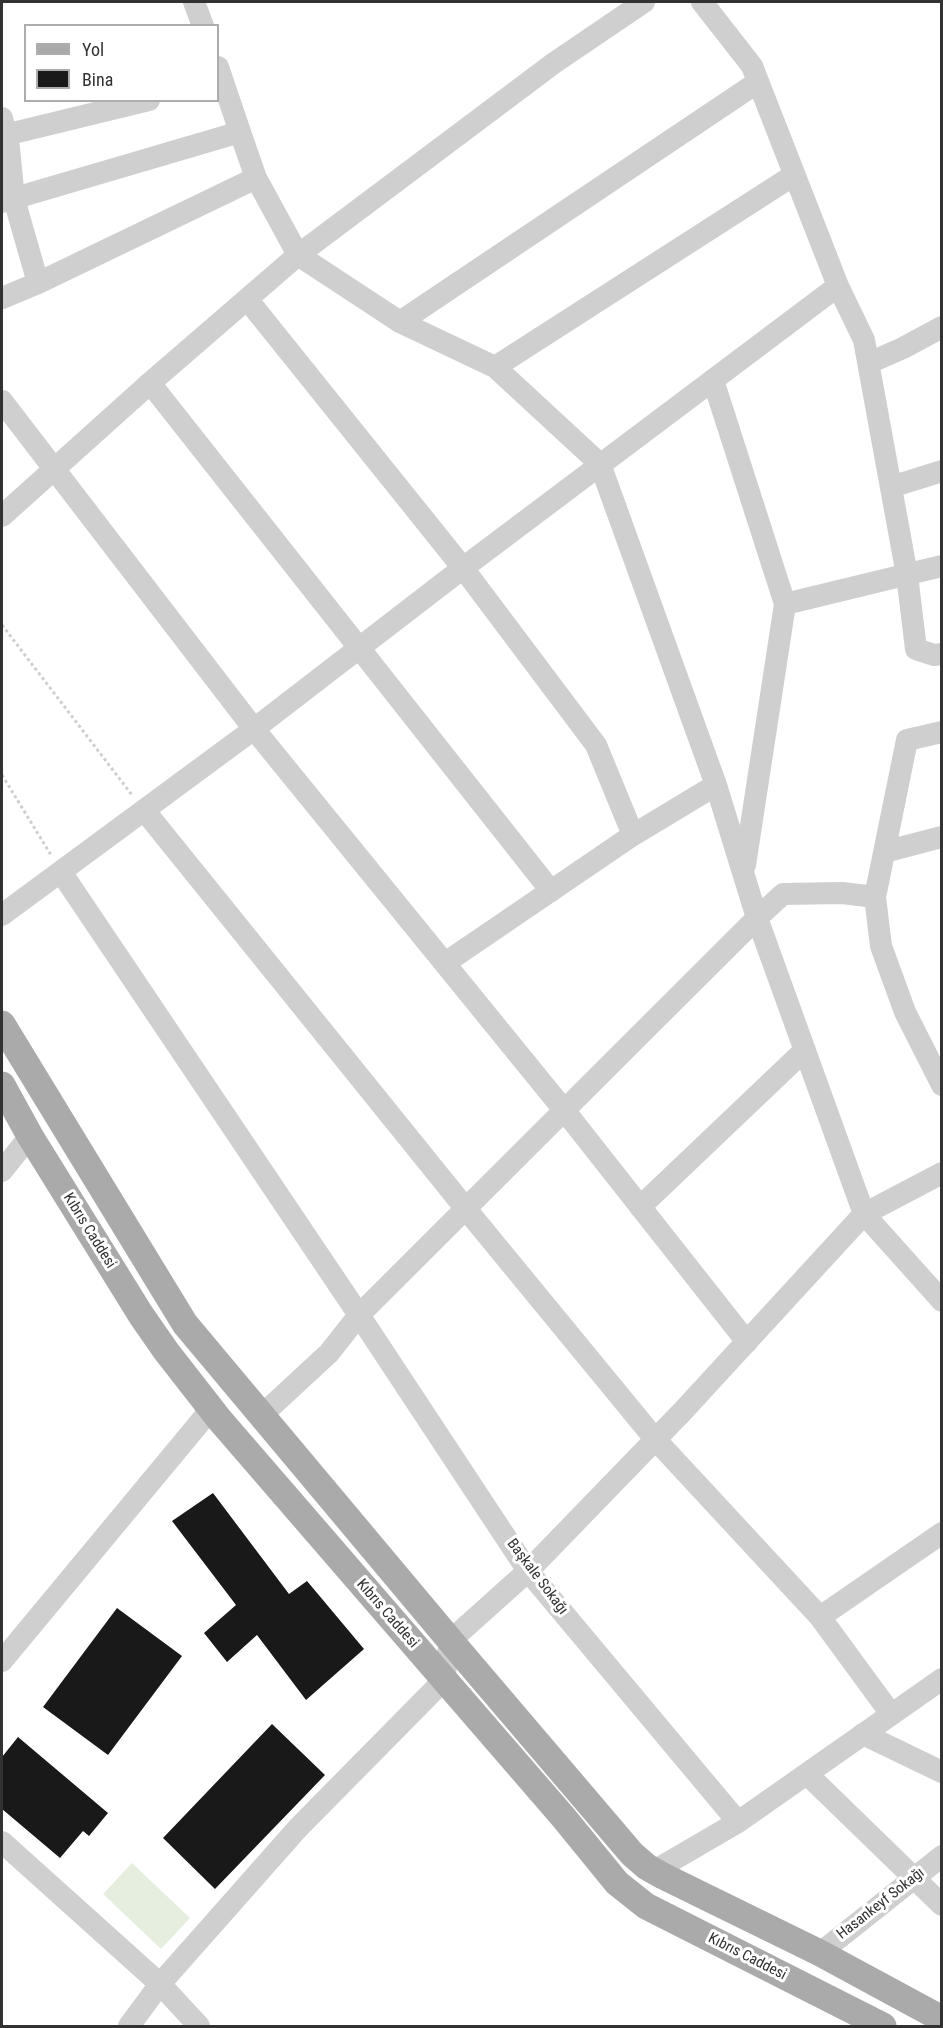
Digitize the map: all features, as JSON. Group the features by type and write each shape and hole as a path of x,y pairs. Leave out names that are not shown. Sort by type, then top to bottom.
{"main road":[{"path":"2,1024 171,1305 205,1350 632,1854 654,1871 820,1953 942,2019"},
{"name":"Kıbrıs Caddesi","path":"2,1085 30,1136 141,1316 166,1352 212,1409 564,1818 612,1877 629,1894 646,1906 876,2025"}],"street":[{"path":"194,2 201,24"},
{"path":"2,516 150,383 298,255 554,63 644,2"},
{"path":"702,2 752,66 838,286 864,340 907,575 916,649 934,655 942,654"},
{"path":"219,78 256,178 298,255 400,322 495,367 600,464 716,785 757,918 864,1214 942,1301"},
{"path":"400,322 758,82"},
{"path":"38,283 8,200 3,126 138,102"},
{"path":"8,200 240,132"},
{"path":"495,367 794,175"},
{"path":"2,298 38,283 256,178"},
{"path":"2,915 254,729 600,464 838,286"},
{"path":"247,299 463,568 596,745 633,835"},
{"path":"868,363 903,348 942,327"},
{"path":"713,380 785,604 743,873"},
{"path":"150,383 551,891"},
{"path":"2,401 254,729 564,1110 747,1342"},
{"path":"891,487 942,471"},
{"path":"785,604 942,566"},
{"path":"942,732 907,740 875,897 881,946 904,1012 942,1085"},
{"path":"445,963 633,835 716,785"},
{"path":"144,810 466,1209 656,1439 820,1617 891,1714"},
{"path":"884,852 942,837"},
{"name":"Başkale Sokağı","path":"61,872 528,1570 738,1822"},
{"path":"262,1415 329,1353 359,1315 783,894 842,893 875,897"},
{"path":"640,1207 805,1050"},
{"path":"2,1171 30,1136"},
{"path":"129,2026 160,1984 298,1828 444,1680 450,1641 528,1570 656,1439 864,1214 942,1173"},
{"path":"5,1650 212,1409"},
{"path":"820,1617 942,1533"},
{"path":"654,1871 738,1822 942,1679"},
{"path":"863,1734 942,1772"},
{"path":"807,1774 942,1905"},
{"path":"2,1842 160,1984 199,2026"},
{"name":"Hasankeyf Sokağı","path":"820,1953 942,1856"}],"path":[{"path":"2,625 144,810"},
{"path":"2,775 61,872"}],"green space":[{"path":"132,1863 190,1918 161,1949 103,1894"}],"building":[{"path":"213,1493 289,1594 307,1581 364,1649 306,1700 257,1635 227,1662 204,1633 236,1605 172,1521"},
{"path":"117,1608 182,1656 108,1755 43,1707"},
{"path":"272,1724 325,1775 215,1889 163,1838"},
{"path":"18,1737 108,1813 89,1836 83,1831 60,1858 2,1809 2,1757"}]}
